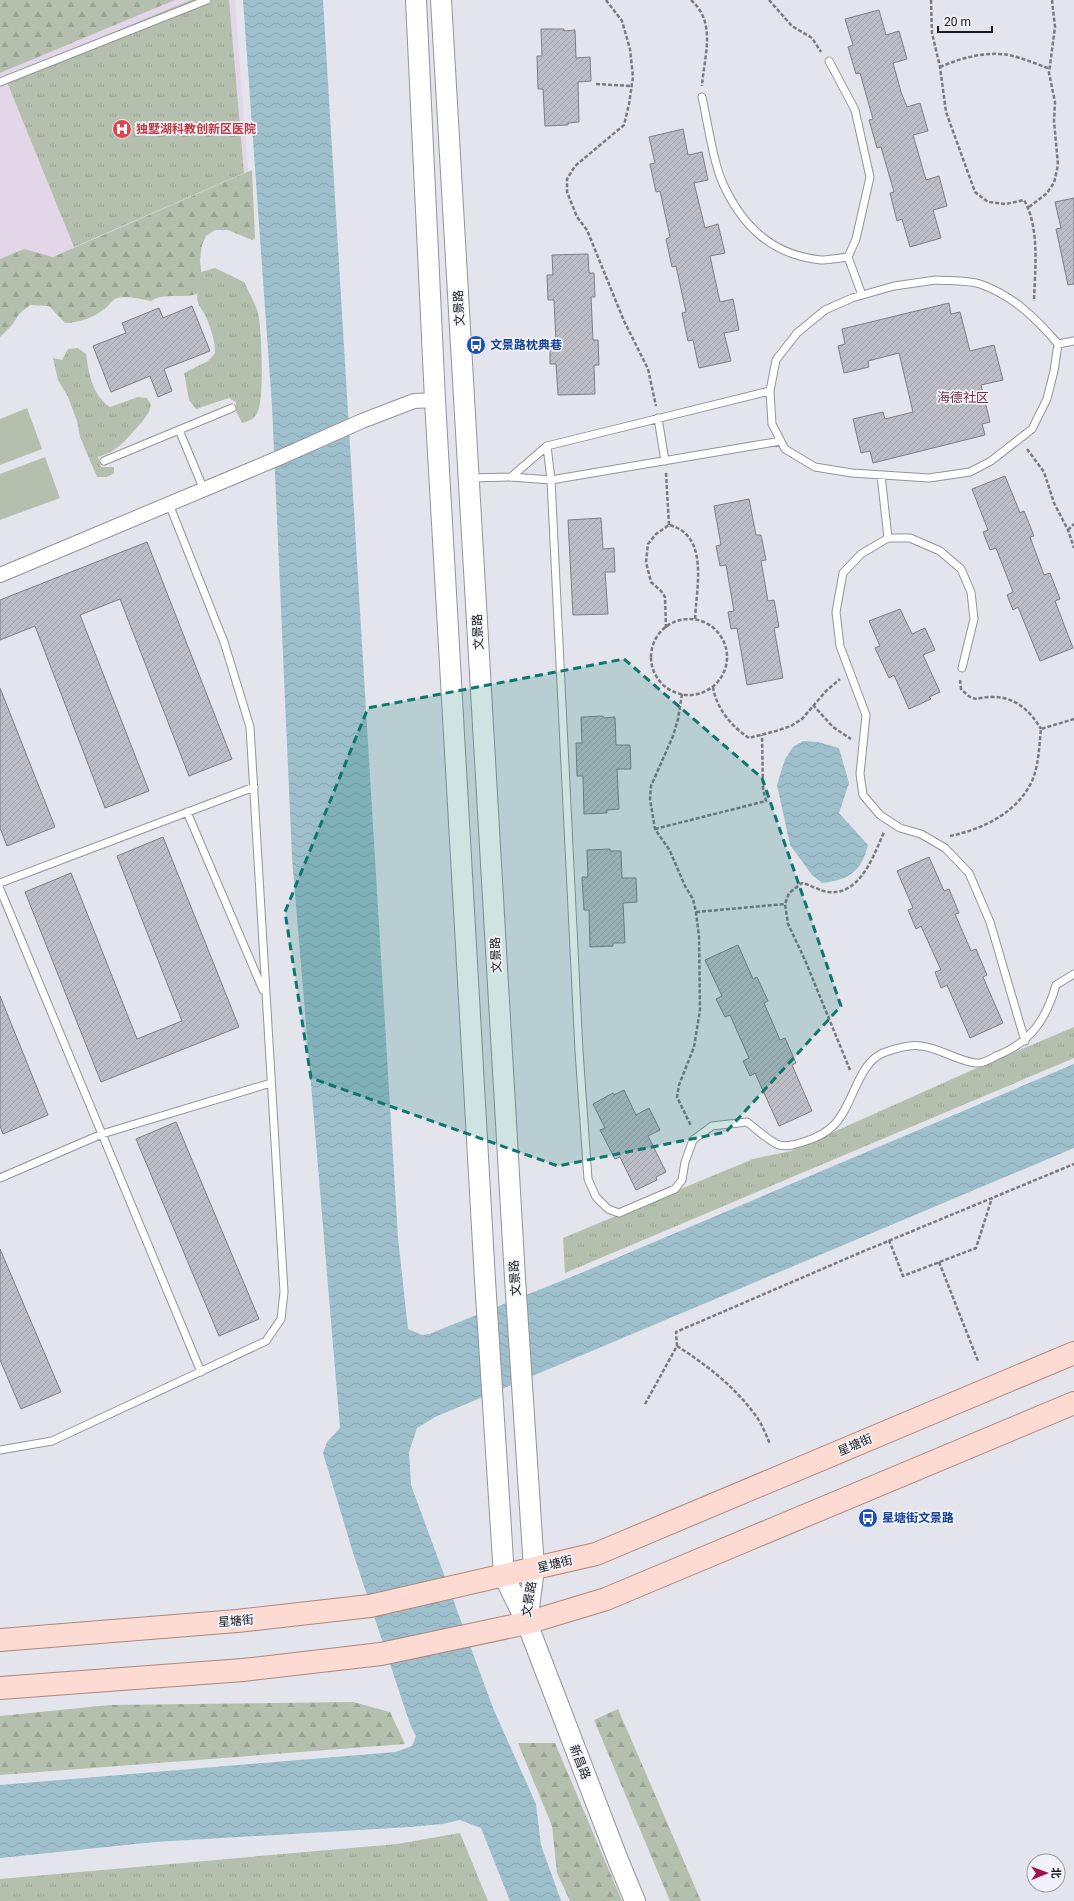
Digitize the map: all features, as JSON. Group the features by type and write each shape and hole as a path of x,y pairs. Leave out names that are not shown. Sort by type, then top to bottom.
{"main road":[{"name":"文景路","path":"416,0 435,400 485,1280 504,1576 527,1623"},
{"name":"文景路","path":"441,0 515,1278 534,1569 527,1623"},
{"name":"星塘街","path":"0,1640 237,1621 370,1606 596,1554 1074,1353"},
{"path":"0,1688 243,1670 381,1654 527,1623 606,1599 1074,1403"},
{"name":"新昌路","path":"527,1623 618,1860 636,1901"}],"street":[{"path":"0,575 204,490 362,421 414,401 435,400"}],"lane":[{"path":"0,82 207,0"},
{"path":"829,62 856,110 870,177 856,239 848,257 862,295"},
{"path":"702,97 714,152 724,186 745,222 764,241 792,253 821,260 848,257"},
{"path":"936,280 979,283 1016,302 1034,317 1058,344 1054,371 1047,399 1032,428 991,461 970,472 929,478 882,476 815,467 785,449 772,424 770,391 776,360 798,333 825,310 862,295 894,286 936,280"},
{"path":"1058,344 1074,341"},
{"path":"511,477 547,446 770,391"},
{"path":"104,460 232,408"},
{"path":"658,418 665,461"},
{"path":"179,430 204,490"},
{"path":"469,478 511,477 551,480 781,441"},
{"path":"547,446 551,480 579,1051 588,1179 596,1197 608,1209 619,1213 675,1188 682,1180 685,1162 693,1140 712,1126 747,1122 778,1144 791,1146 818,1137 835,1124 857,1087 869,1063 880,1054 898,1048 921,1046 952,1057 978,1063 1004,1053 1024,1041 1039,1025 1051,1002 1056,985 1074,974"},
{"path":"882,476 888,538"},
{"path":"0,1450 52,1441 201,1372 266,1341 281,1319 284,1292 250,727 224,642 170,504"},
{"path":"962,668 974,619 971,592 961,569 940,551 910,538 888,538 861,554 843,573 836,612 840,646 866,715 860,774 863,795 880,815 900,828 921,834 945,848 969,873 990,922 1024,1041"},
{"path":"0,883 254,788"},
{"path":"187,812 266,996"},
{"path":"0,888 201,1372"},
{"path":"0,1178 102,1134 271,1083"}],"path":[{"path":"606,0 622,21 630,49 632,86 629,104 624,125 575,166 568,179 567,192 577,217 587,230 624,321 648,369 658,418"},
{"path":"691,0 697,6 705,19 708,47 702,97"},
{"path":"769,0 792,26 812,38 829,62"},
{"path":"931,0 932,33 940,67 946,112 975,192 988,202 1006,204 1024,200 1029,207 1034,240 1034,317"},
{"path":"1029,207 1046,194 1054,183 1058,165 1054,121 1055,102 1050,68 1055,27 1052,0"},
{"path":"940,67 960,59 982,55 1008,55 1050,68"},
{"path":"596,84 632,86"},
{"path":"1019,439 1044,472 1054,503 1068,530 1074,548"},
{"path":"665,461 669,525"},
{"path":"1068,530 1074,524"},
{"path":"666,628 665,597 651,582 646,562 648,544 656,534 669,525 678,527 688,537 696,550 699,568 695,620"},
{"path":"683,620 695,620 707,623 717,630 724,641 727,653 726,666 721,678 713,687 702,694 689,696 665,687 657,678 652,665 652,653 655,641 666,628 683,620"},
{"path":"928,838 963,833 980,828 998,818 1020,800 1032,780 1038,754 1041,729 1026,709 1013,701 996,696 983,697 976,700 969,698 961,689 962,668"},
{"path":"713,687 714,697 736,730 749,738 791,726 802,719 826,691 850,671"},
{"path":"682,694 674,736 651,786 650,799 655,829 670,851 685,886 693,899 696,912 699,937 700,1010 694,1047 679,1085 677,1097 697,1137"},
{"path":"813,705 833,726 853,740 863,743"},
{"path":"1041,729 1074,718"},
{"path":"655,829 766,801 763,790 762,735"},
{"path":"857,1087 805,960 788,924 785,904 788,893 802,883 828,892 839,892 853,886 863,874 876,852 888,820"},
{"path":"696,912 785,904"},
{"path":"645,1404 677,1346 676,1332 889,1240 1074,1164"},
{"path":"889,1240 903,1276 976,1248 992,1198"},
{"path":"939,1262 978,1361"},
{"path":"677,1346 699,1360 730,1386 757,1417 770,1444"}],"highlighted area":[{"path":"624,659 762,778 841,1006 726,1132 558,1166 311,1078 285,912 368,708"}],"shaded area":[{"name":"独墅湖科教创新区医院","path":"175,0 235,0 249,184 0,291 0,73"}],"green space":[{"path":"0,0 175,0 0,73"},
{"name":"独墅湖科教创新区医院","path":"191,0 229,0 244,173 74,247 5,77"},
{"path":"252,170 255,239 252,240 228,230 215,230 206,236 202,245 200,260 202,281 197,294 167,296 156,298 151,301 121,297 113,301 105,309 85,320 70,323 65,323 49,306 30,305 19,314 12,325 0,337 0,259 24,249 53,257"},
{"path":"215,268 244,282 258,313 261,333 262,363 260,404 255,416 242,423 236,411 236,402 229,398 196,409 189,400 184,373 208,361 215,353 211,330 197,299 201,272"},
{"path":"78,348 86,354 88,369 95,390 110,407 138,397 147,398 151,405 149,412 142,422 122,444 111,452 98,457 101,467 114,467 114,473 107,477 97,477 80,437 77,421 68,397 58,380 53,358 62,360 68,349"},
{"path":"27,408 42,449 0,465 0,419"},
{"path":"45,457 60,498 0,520 0,474"},
{"path":"1074,1027 1074,1058 565,1273 563,1238 753,1159 791,1151 979,1067"},
{"path":"353,1702 390,1712 405,1744 0,1775 0,1716 110,1705"},
{"path":"618,1709 701,1901 670,1901 594,1720"},
{"path":"518,1743 555,1743 622,1901 570,1901 557,1873 552,1826"},
{"path":"460,1833 488,1901 0,1901 0,1879 397,1844"}],"water":[{"path":"243,0 323,0 398,1238 408,1329 422,1335 429,1334 581,1273 1074,1064 1074,1148 435,1417 417,1428 409,1452 411,1485 493,1708 536,1804 541,1845 561,1901 510,1901 481,1828 460,1820 443,1824 410,1827 155,1842 0,1858 0,1785 395,1752 412,1746 416,1736 410,1724 354,1556 323,1453 327,1442 340,1428 292,858 272,406"},
{"path":"803,741 818,742 839,748 849,783 839,813 868,845 862,862 852,873 840,880 822,883 812,875 790,845 777,785 785,759 793,747"}],"building":[{"path":"879,10 886,35 899,31 907,59 893,63 907,107 920,103 928,131 913,135 926,180 939,176 947,206 933,210 941,238 910,247 902,219 897,221 890,193 894,192 881,147 877,148 869,120 873,119 860,73 856,74 848,47 853,45 845,19"},
{"path":"541,29 564,29 564,31 575,30 576,58 590,57 591,81 578,82 579,122 568,123 568,125 545,126 543,89 538,89 537,56 542,56"},
{"path":"683,129 688,155 702,152 708,180 694,183 705,228 718,224 725,253 710,256 720,302 733,299 739,330 724,333 731,361 699,368 693,340 688,341 682,313 686,312 676,266 672,267 666,239 670,237 660,191 656,192 650,164 655,163 649,137"},
{"path":"1074,198 1074,284 1068,285 1056,229 1061,228 1055,202"},
{"path":"588,254 589,273 594,273 595,297 591,297 593,340 598,340 599,365 594,365 595,394 558,395 556,364 550,364 550,343 556,342 554,300 548,300 547,275 553,275 552,255"},
{"path":"949,303 951,314 960,312 970,351 994,345 1003,380 981,385 990,422 982,424 985,435 873,463 870,451 861,453 853,419 883,412 885,419 913,412 899,353 868,361 869,367 844,373 838,346 845,344 842,329"},
{"path":"192,306 210,351 164,369 172,391 158,397 150,376 111,392 93,346 126,333 122,323 159,308 163,318"},
{"path":"1005,476 1020,513 1024,511 1034,536 1030,537 1044,575 1050,573 1060,599 1055,601 1073,648 1040,661 1018,607 1013,610 1007,595 1013,592 996,548 990,550 983,532 988,530 972,489"},
{"path":"749,499 756,535 761,535 766,560 761,561 768,601 774,600 779,627 774,628 783,678 747,685 737,628 731,629 728,612 734,611 726,565 720,566 716,546 721,545 714,506"},
{"path":"601,518 603,549 614,548 615,572 605,572 608,614 573,615 568,520"},
{"path":"147,542 232,759 189,776 120,599 80,615 149,791 105,808 35,626 0,640 0,600"},
{"path":"900,609 912,634 925,628 935,650 923,655 940,692 929,697 931,699 909,709 894,675 889,678 875,648 880,646 869,621"},
{"path":"0,688 55,827 7,846 0,828"},
{"path":"603,716 604,718 615,717 616,745 630,745 631,769 617,769 619,809 607,810 607,813 584,814 583,776 577,776 576,743 582,743 581,717"},
{"path":"163,837 239,1027 101,1082 25,892 71,873 137,1039 182,1021 117,856"},
{"path":"610,849 610,851 621,851 622,878 636,878 637,902 623,903 625,943 613,943 613,946 590,947 589,910 584,910 582,877 588,877 587,850"},
{"path":"929,857 944,891 949,889 959,913 955,914 971,951 976,949 987,975 983,977 1003,1023 970,1038 947,985 941,988 935,972 941,970 921,926 916,929 908,910 913,908 897,871"},
{"path":"738,945 753,979 757,977 768,1001 764,1003 780,1040 785,1038 796,1063 792,1065 812,1111 779,1126 755,1073 750,1076 743,1061 749,1058 730,1015 725,1017 716,999 722,996 705,960"},
{"path":"0,996 48,1115 3,1134 0,1126"},
{"path":"624,1090 636,1115 649,1108 660,1130 648,1136 666,1172 656,1177 657,1180 636,1190 620,1157 615,1159 600,1130 605,1128 593,1104 613,1093 614,1095"},
{"path":"176,1122 259,1319 219,1336 136,1139"},
{"path":"0,1249 61,1392 21,1409 0,1360"}],"place":[{"name":"独墅湖科教创新区医院","path":"122,129"},
{"name":"文景路枕典巷","path":"476,345"},
{"name":"星塘街文景路","path":"868,1518"}],"district":[{"name":"海德社区","path":"963,397"}]}
